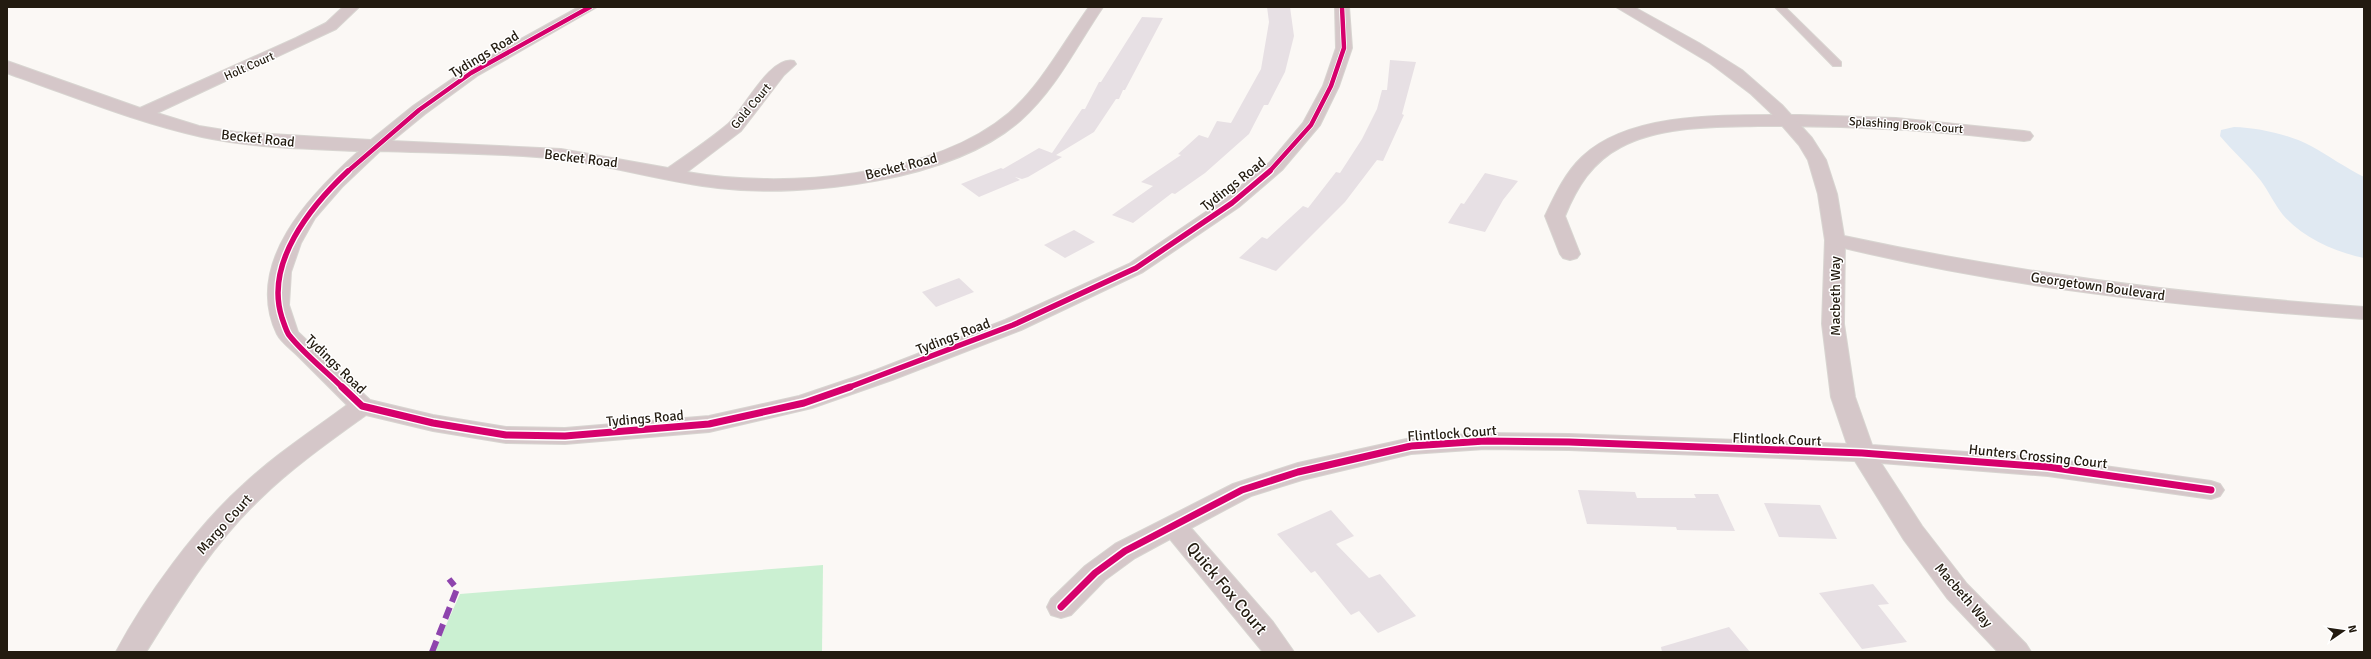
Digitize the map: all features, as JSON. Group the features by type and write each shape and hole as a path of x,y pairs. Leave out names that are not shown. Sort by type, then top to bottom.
{"street":[{"name":"Holt Court","path":"140,114 302,41 331,26 352,7"},
{"name":"Tydings Road","path":"590,7 471,73 420,110 374,147 335,183 307,216 291,243 281,272 278,305 288,334 362,406 433,423 506,435 565,436 709,424 804,403 884,375 1013,325 1136,268 1232,203 1276,166 1311,125 1331,86 1344,48 1342,7"},
{"name":"Becket Road","path":"7,66 140,114 219,135 261,141 374,147 538,152 585,157 717,182 754,184 819,182 870,175 942,156 975,142 1017,116 1044,85 1096,7"},
{"name":"Macbeth Way","path":"1623,7 1691,43 1736,72 1767,96 1812,150 1828,190 1835,240 1833,324 1843,397 1862,453 1913,533 1957,591 2016,652"},
{"name":"Gold Court","path":"672,174 735,127 778,72 788,64"},
{"name":"Splashing Brook Court","path":"1570,254 1555,216 1566,191 1579,171 1598,154 1633,137 1671,128 1737,121 1788,120 1917,124 2024,136"},
{"name":"Georgetown Boulevard","path":"1835,240 1976,268 2079,284 2190,298 2364,313"},
{"name":"Margo Court","path":"131,652 170,591 200,550 239,504 293,458 362,406"},
{"name":"Flintlock Court","path":"1061,607 1095,573 1125,551 1242,490 1305,470 1411,446 1485,441 1569,442 1862,453"},
{"name":"Hunters Crossing Court","path":"1862,453 2048,467 2211,490"},
{"name":"Quick Fox Court","path":"1174,526 1263,630 1279,652"}],"lane":[{"path":"1780,7 1837,64"}],"green space":[{"path":"823,565 822,652 434,652 460,594"}],"shaded area":[{"path":"2234,127 2263,130 2293,138 2311,146 2364,177 2364,258 2342,252 2320,243 2300,231 2283,215 2264,185 2220,136 2221,130"}],"building":[{"path":"1267,7 1290,7 1294,36 1285,72 1268,105 1264,105 1249,134 1205,173 1175,194 1172,193 1133,223 1112,215 1153,186 1141,182 1181,155 1178,154 1199,135 1208,138 1217,121 1231,123 1261,69 1269,22"},
{"path":"1142,17 1163,18 1125,90 1123,90 1119,99 1116,99 1094,132 1056,155 1062,157 1028,177 1022,179 1015,177 1020,180 979,197 961,184 1001,168 1003,169 1039,148 1052,153 1082,109 1085,109 1099,82 1101,82"},
{"path":"1390,60 1416,62 1402,114 1404,115 1383,161 1377,160 1345,202 1276,271 1239,258 1262,237 1267,239 1303,206 1308,208 1336,172 1340,173 1362,139 1377,109 1382,90 1387,90"},
{"path":"1485,173 1518,181 1503,200 1485,232 1448,223 1461,203 1464,204"},
{"path":"1074,230 1095,242 1065,258 1044,245"},
{"path":"959,278 974,292 936,307 922,292"},
{"path":"1578,490 1635,492 1637,498 1696,498 1694,494 1718,494 1735,531 1677,530 1676,527 1587,524"},
{"path":"1764,503 1820,505 1837,539 1779,537"},
{"path":"1331,510 1354,536 1336,544 1369,578 1380,574 1416,616 1378,633 1359,611 1351,615 1315,571 1311,573 1277,534"},
{"path":"1873,584 1889,604 1878,605 1907,642 1862,649 1819,593"},
{"path":"1729,627 1750,652 1662,652 1661,647"}],"marked path":[{"path":"432,652 457,589 449,579"}],"cycle path":[{"path":"590,7 471,73 419,110 374,147 335,183 307,216 291,243 281,272 278,305 288,334 362,406 433,423 506,435 565,436 709,424 804,403 884,375 1013,325 1136,268 1232,203 1276,166 1311,125 1331,86 1344,48 1342,7"},
{"path":"1061,607 1095,573 1125,551 1242,490 1298,472 1411,446 1485,441 1569,442 1862,453 2048,467 2211,490"}]}
